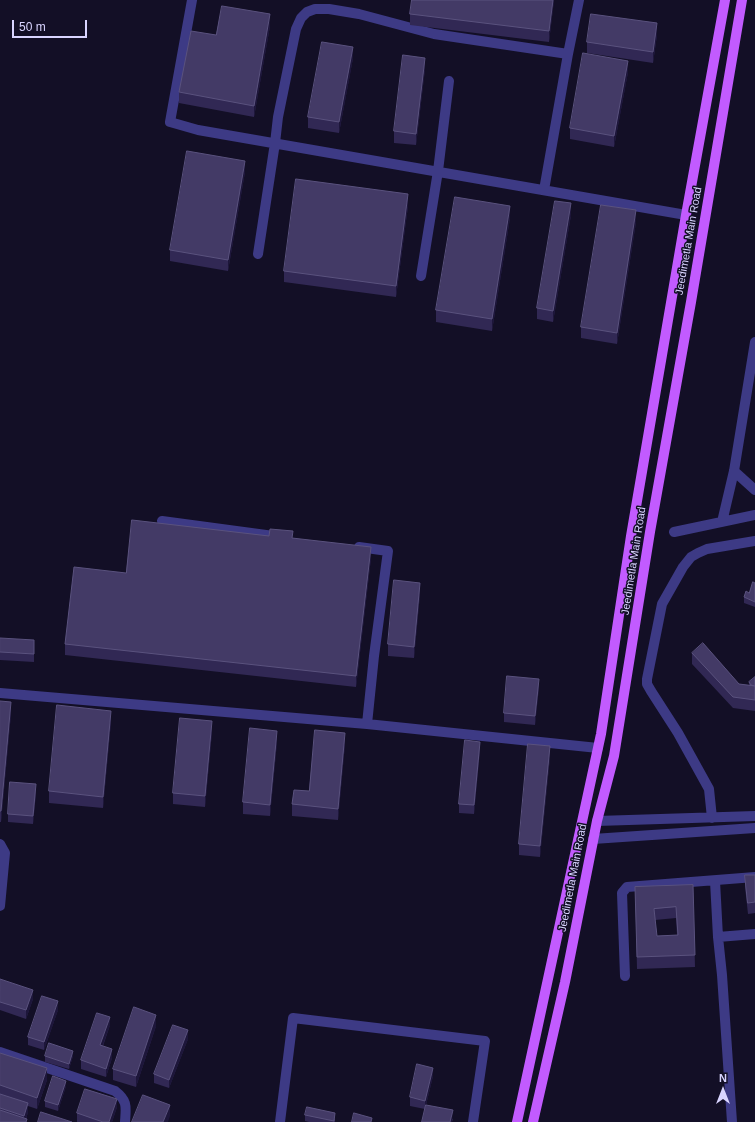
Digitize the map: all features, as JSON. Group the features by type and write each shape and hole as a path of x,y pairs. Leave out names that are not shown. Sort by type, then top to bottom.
{"main road":[{"name":"Jeedimetla Main Road","path":"517,1122 598,748 631,536 686,215 725,0"},
{"name":"Jeedimetla Main Road","path":"533,1122 565,982 593,839 614,756 650,532 691,302 742,0"},
{"path":"530,1063 546,1066"}],"street":[{"path":"192,0 170,122 198,130 686,215"},
{"path":"544,190 579,0"},
{"path":"258,254 278,117 296,29 301,18 307,12 315,9 329,9 359,14 434,34 568,54"},
{"path":"421,276 438,171 449,81"},
{"path":"722,522 734,471 755,342"},
{"path":"734,471 755,490"},
{"path":"674,532 755,515"},
{"path":"162,521 294,539"},
{"path":"712,818 709,789 685,745 647,684 647,679 662,604 691,557 707,550 755,541"},
{"path":"349,546 388,551 374,656 367,724"},
{"path":"0,693 367,724 598,748"},
{"path":"597,821 755,816"},
{"path":"593,839 755,828"},
{"path":"0,844 5,853 0,906"},
{"path":"625,976 622,893 627,886 755,878"},
{"path":"715,881 732,1122"},
{"path":"718,937 755,934"},
{"path":"280,1122 293,1018 485,1041 473,1122"},
{"path":"0,1052 115,1091 122,1096 127,1105 126,1122"}],"building":[{"path":"412,0 553,0 549,31 410,14"},
{"path":"222,6 270,14 254,106 179,92 191,31 216,35"},
{"path":"591,14 657,23 653,52 587,42"},
{"path":"322,42 353,47 339,122 308,117"},
{"path":"583,53 628,61 614,136 570,128"},
{"path":"403,55 425,58 416,134 394,131"},
{"path":"187,151 245,161 228,260 170,250"},
{"path":"296,179 408,194 396,286 284,271"},
{"path":"455,197 510,206 492,319 436,310"},
{"path":"555,201 571,203 553,311 537,308"},
{"path":"601,205 636,210 617,333 581,327"},
{"path":"132,520 269,536 270,529 293,531 292,538 371,547 356,676 65,644 74,567 126,573"},
{"path":"394,580 420,583 414,647 388,644"},
{"path":"753,582 755,583 755,602 744,597 746,591 749,593"},
{"path":"0,638 34,640 34,654 0,652"},
{"path":"703,643 739,684 755,686 755,700 733,697 692,653"},
{"path":"507,676 539,679 535,716 504,713"},
{"path":"755,677 755,686 751,685 749,682"},
{"path":"0,701 11,702 1,811 0,811"},
{"path":"57,705 111,711 103,797 49,791"},
{"path":"180,718 212,721 205,796 173,793"},
{"path":"250,728 277,731 270,805 243,802"},
{"path":"315,730 345,733 338,809 292,804 294,790 309,791"},
{"path":"465,740 480,742 474,805 459,804"},
{"path":"528,744 550,746 540,846 519,844"},
{"path":"10,782 36,784 33,816 8,814"},
{"path":"745,875 755,875 755,902 748,903"},
{"path":"693,885 695,955 637,957 635,887","holes":["676,907 678,935 657,936 654,909"]},
{"path":"0,979 33,990 26,1010 0,1002"},
{"path":"42,996 58,1001 44,1042 28,1037"},
{"path":"134,1007 156,1015 136,1076 113,1069"},
{"path":"97,1013 110,1017 100,1045 112,1049 106,1069 81,1060"},
{"path":"173,1025 188,1030 169,1080 154,1074"},
{"path":"49,1043 73,1051 69,1064 45,1056"},
{"path":"0,1053 47,1068 37,1098 0,1085"},
{"path":"417,1064 433,1068 425,1101 410,1097"},
{"path":"53,1076 66,1081 58,1105 45,1101"},
{"path":"85,1089 117,1099 109,1122 103,1122 77,1113"},
{"path":"0,1094 28,1103 24,1116 0,1108"},
{"path":"143,1095 170,1105 163,1122 132,1122"},
{"path":"426,1105 453,1110 450,1122 422,1122"},
{"path":"307,1107 335,1113 334,1121 305,1115"},
{"path":"0,1110 27,1119 26,1122 0,1122"},
{"path":"41,1112 72,1122 38,1122"},
{"path":"354,1113 372,1118 371,1122 352,1122"}]}
